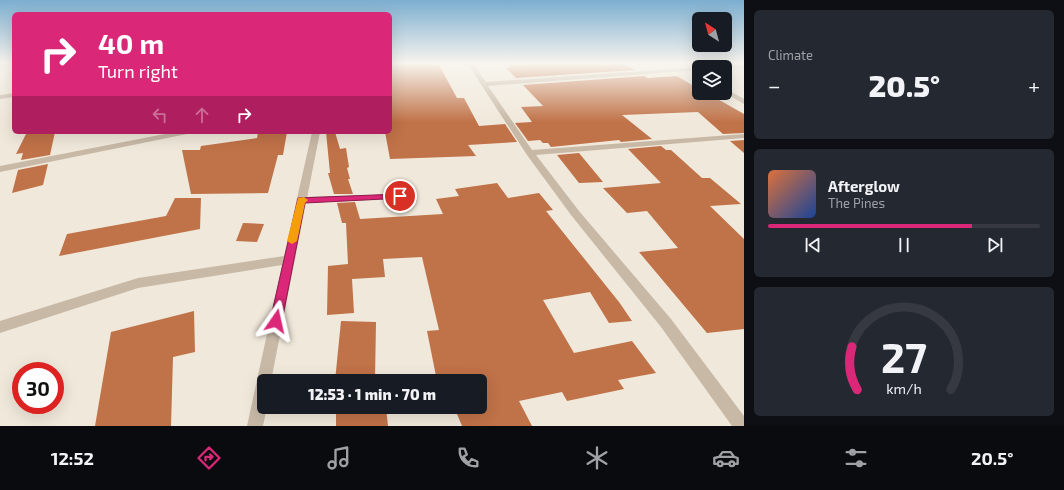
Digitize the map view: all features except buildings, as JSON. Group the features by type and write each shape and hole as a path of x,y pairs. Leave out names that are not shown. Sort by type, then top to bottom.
{"street":[{"path":"499,83 484,84 530,153 576,213 666,324 742,426"},
{"path":"732,94 744,102"},
{"path":"0,97 12,95"},
{"path":"0,169 142,136 164,134"},
{"path":"266,374 288,260 316,134"},
{"path":"530,153 744,136"},
{"path":"301,200 400,196"},
{"path":"0,326 138,283 288,260"},
{"path":"255,426 257,414"}],"slow traffic":[{"path":"292,241 301,200 304,200"}],"route":[{"path":"276,321 301,200 400,196"}]}
